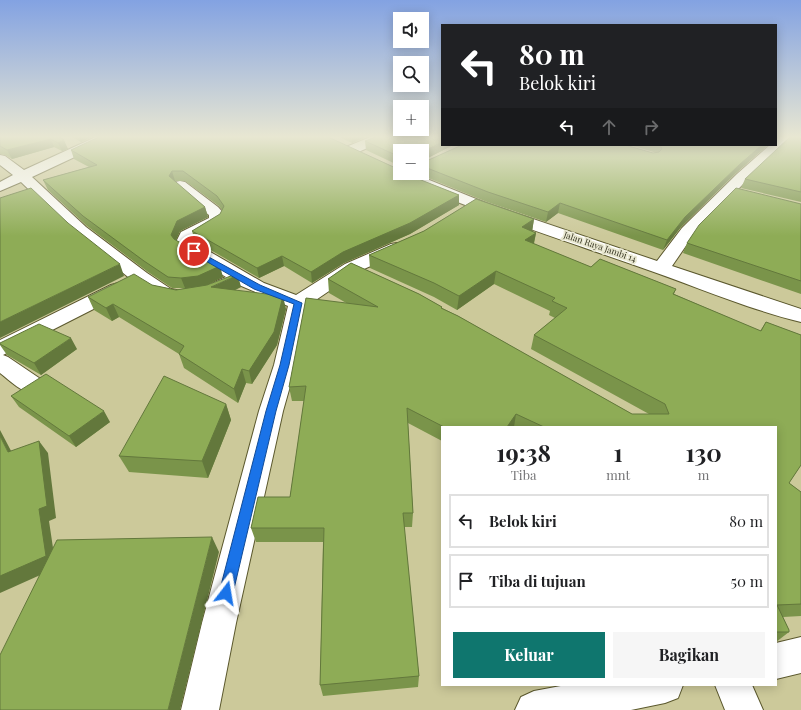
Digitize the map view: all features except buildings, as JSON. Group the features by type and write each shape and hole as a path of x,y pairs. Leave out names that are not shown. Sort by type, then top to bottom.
{"street":[{"path":"13,169 80,230 140,277 166,294 185,296 206,293 240,278"},
{"path":"0,187 37,169"},
{"path":"661,268 688,231 736,193 758,169"},
{"name":"Jalan Raya Jambi 14","path":"419,180 474,204 765,305 801,316"},
{"path":"180,185 213,210 217,215 216,220 187,236 184,244 257,287 298,303"},
{"path":"449,220 474,204"},
{"path":"200,710 221,616 271,411 285,365 298,303 351,268 417,239"},
{"path":"351,268 375,280"},
{"path":"0,348 140,277"},
{"path":"0,362 34,386"},
{"path":"777,661 801,655"},
{"path":"534,710 659,686"},
{"path":"733,686 744,710"}],"route":[{"path":"194,251 257,287 298,303 285,365 271,411 226,593"}]}
